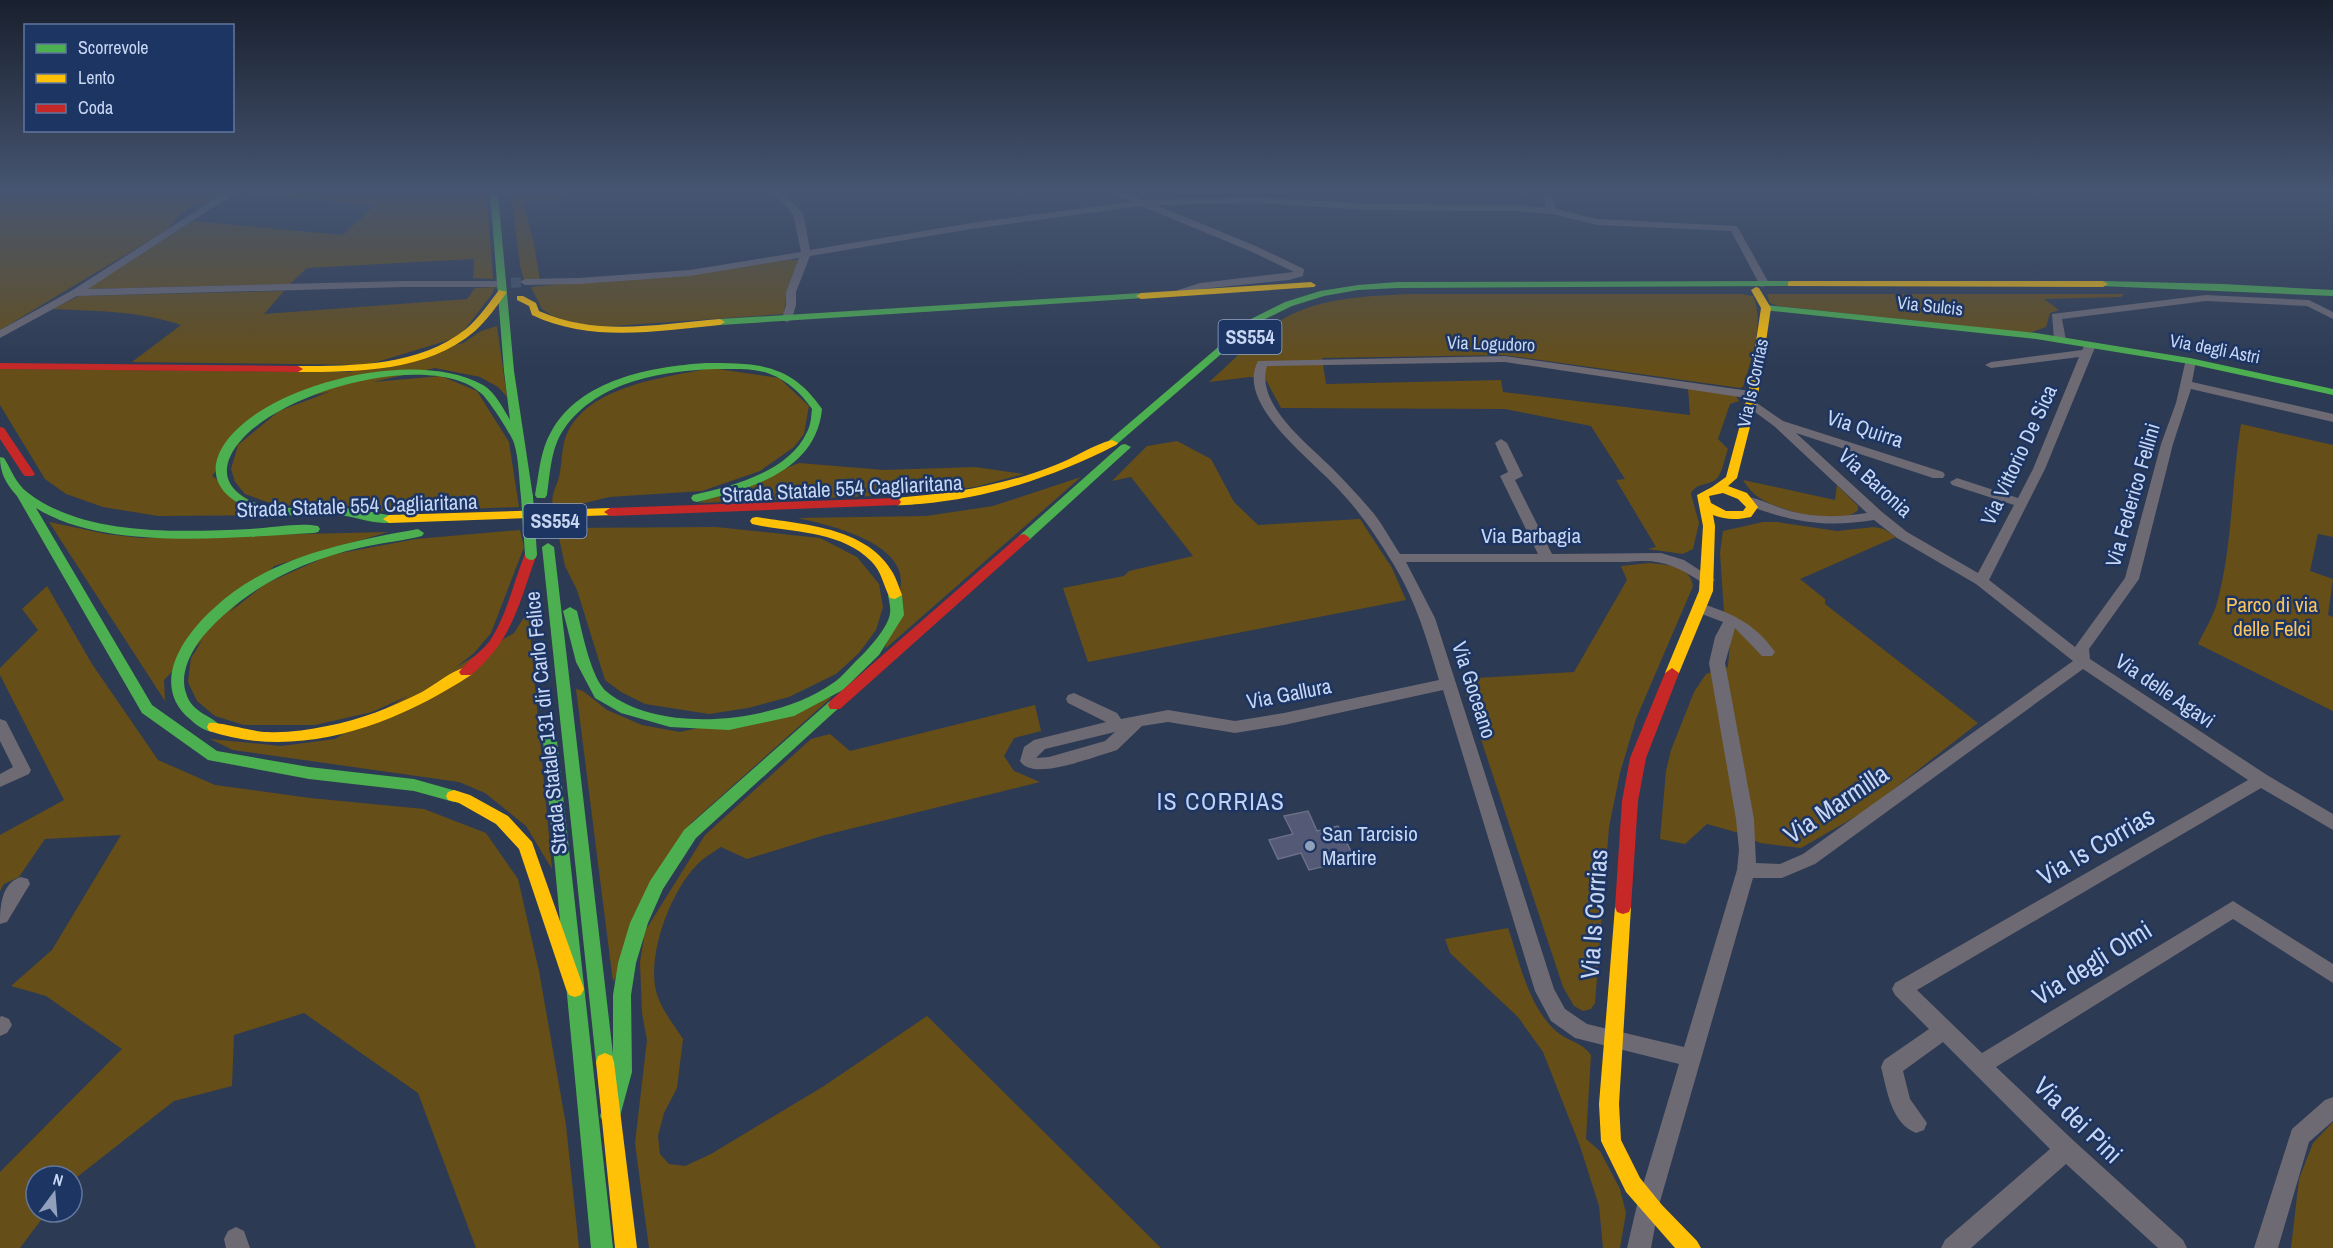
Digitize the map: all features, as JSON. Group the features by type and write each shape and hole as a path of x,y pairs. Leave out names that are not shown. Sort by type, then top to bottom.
{"main road":[{"path":"499,251 499,288 516,438"},
{"path":"521,279 522,318"},
{"path":"520,298 533,305 535,313 545,320 575,329 615,330 1322,285 1397,285"},
{"name":"Strada Statale 554 Cagliaritana","path":"594,512 900,502 969,495 1029,480 1083,459 1119,439 1254,321 1279,306 1315,294 1349,287 1397,285 2180,291 2333,298"},
{"name":"Strada Statale 554 Cagliaritana","path":"355,528 932,508 1011,494 1059,478 1102,460 1125,446 1263,326 1288,310 1334,296 1404,290 2124,285 2333,293"},
{"name":"Via Is Corrias","path":"1731,478 1752,400 1766,308 1760,287"},
{"path":"0,366 338,369 387,364 425,354 453,342 476,328 491,310 499,288"},
{"name":"Via Sulcis","path":"1766,308 1998,331 2060,340 2088,349"},
{"name":"Via degli Astri","path":"2088,349 2190,361 2333,392"},
{"path":"542,495 559,427 583,403 612,386 644,375 704,364 750,366 784,376 806,392 817,409 813,433 799,452 772,471 754,480 735,488 696,498 607,506 594,512"},
{"path":"374,519 349,512 295,513 260,507 238,499 228,491 218,475 220,462 232,440 262,415 282,404 330,385 382,374 444,374 477,385 492,396 502,419 516,438"},
{"name":"Strada Statale 554 Cagliaritana","path":"0,430 39,487 52,497 84,511 157,524 374,519"},
{"name":"Strada Statale 131 dir Carlo Felice","path":"516,438 527,497 535,588"},
{"path":"610,1116 623,1072 622,986 634,938 648,901 665,867 690,834 1100,471 1125,446"},
{"name":"Strada Statale 131 dir Carlo Felice","path":"537,450 626,1248"},
{"name":"Strada Statale 554 Cagliaritana","path":"0,460 22,494 40,506 85,523 142,532 331,528"},
{"path":"1709,526 1737,516 1751,509 1731,478 1717,489 1703,495 1705,505 1718,513 1737,516"},
{"path":"1717,489 1730,490 1746,498"},
{"path":"22,494 147,709 213,756 309,773 414,785 464,799 502,820 526,846 574,989"},
{"name":"Via Is Corrias","path":"1690,1248 1655,1212 1617,1157 1611,1139 1608,1111 1630,801 1648,730 1699,608 1708,580 1709,526 1705,505"},
{"name":"SS554","path":"374,519 594,512"},
{"path":"551,575 565,591 583,662 600,694 626,709 670,722 729,725 789,712 838,687 874,651 897,615 893,584 876,560 855,543 812,529 758,522 737,516"},
{"path":"485,523 349,545 304,559 270,575 236,597 210,619 191,642 180,661 176,681 181,703 201,724 238,736 300,737 376,718 425,698 470,669 505,629 520,579 531,554"},
{"name":"Strada Statale 131 dir Carlo Felice","path":"548,727 602,1248"}],"street":[{"path":"0,335 140,251"},
{"path":"521,279 579,281 667,275 822,251"},
{"path":"1176,295 1200,286 1299,274 1300,271 1254,251"},
{"path":"1744,251 1760,287"},
{"path":"787,319 791,292 806,254"},
{"path":"75,292 404,284 499,288"},
{"path":"2060,340 2055,318 2061,314 2206,298 2309,303 2333,316"},
{"path":"1995,362 2088,349"},
{"name":"Via Vittorio De Sica","path":"1981,581 2039,469 2088,349"},
{"name":"Via Logudoro","path":"1262,363 1505,359 1752,400"},
{"name":"Via Federico Fellini","path":"2084,661 2081,649 2132,579 2165,449 2180,409 2190,361"},
{"name":"Via Goceano","path":"1262,363 1258,376 1268,405 1278,421 1290,436 1327,470 1365,513 1396,558 1428,618 1545,991 1558,1015 1568,1024 1582,1032 1612,1038"},
{"path":"2185,384 2333,418"},
{"name":"Via Baronia","path":"1752,400 1876,515 1915,544 1981,581"},
{"name":"Via Quirra","path":"1778,423 1938,475"},
{"path":"1501,443 1516,476 1507,477 1547,557"},
{"path":"1957,482 2021,503"},
{"path":"1746,498 1782,514"},
{"path":"1737,516 1782,514 1826,522 1876,515"},
{"path":"1666,559 1696,555 1707,549"},
{"name":"Via Barbagia","path":"1396,558 1628,558 1644,555 1666,559"},
{"path":"1666,559 1684,564 1708,580"},
{"name":"Via delle Agavi","path":"1981,581 2084,661 2261,780 2332,821"},
{"path":"1699,608 1732,619 1748,629 1767,652"},
{"path":"1639,1248 1655,1212 1691,1058 1746,870 1748,850 1745,819 1717,663 1723,637 1732,619"},
{"name":"Via Marmilla","path":"1746,870 1782,871 1809,859 2084,661"},
{"name":"Via Gallura","path":"1137,721 1110,746 1049,763 1036,765 1028,761 1032,748 1040,744 1137,721 1168,716 1235,727 1284,719 1449,683"},
{"path":"1074,699 1111,717 1118,725"},
{"path":"0,725 23,770 0,781"},
{"name":"Via Is Corrias","path":"1945,1029 1902,989 2261,780"},
{"path":"0,916 21,884"},
{"name":"Via degli Olmi","path":"1981,1065 2233,909 2333,975"},
{"path":"1917,1123 1901,1104 1891,1067 1945,1029"},
{"name":"Via dei Pini","path":"1945,1029 2066,1149 2175,1248"},
{"path":"1612,1038 1691,1058"},
{"path":"2266,1248 2300,1136 2333,1107"},
{"path":"1953,1248 2066,1149"}],"green space":[{"path":"0,251 132,251 0,330"},
{"path":"145,251 491,251 493,279 473,278 474,259 307,268 290,284 86,289"},
{"path":"518,251 535,251 540,281 524,280"},
{"path":"800,260 787,289 784,314 598,327 559,320 542,309 531,287"},
{"path":"495,287 459,337 367,365 132,362 181,325 134,314 52,309 79,296 284,291 264,314 467,299 475,288"},
{"path":"1410,294 1741,294 1753,296 1758,318 1756,342 1743,387 1740,388 1504,355 1322,358 1326,384 1501,380 1503,392 1690,415 1688,388 1736,396 1739,401 1730,404 1718,439 1728,449 1720,474 1712,482 1696,487 1691,494 1699,523 1693,549 1683,554 1648,549 1656,547 1616,480 1625,479 1591,426 1505,409 1281,408 1265,378 1250,377 1209,382 1263,333 1298,312 1345,299"},
{"path":"1767,294 2124,294 2121,297 2044,299 2059,310 2050,313 2046,327 2029,333 1778,306 1770,303"},
{"path":"497,326 507,397 498,387 480,377 435,368 270,405 212,476 272,515 158,516 103,507 66,494 45,479 0,405 0,369 349,372 463,343 481,331"},
{"path":"711,368 779,378 809,406 804,434 794,447 760,471 702,491 609,497 573,506 553,507 566,436 576,419 591,405 609,395 650,380"},
{"path":"441,376 477,391 509,442 519,507 388,512 358,506 288,505 267,502 245,494 235,482 231,469 238,445 279,411 350,384"},
{"name":"Parco di via delle Felci","path":"2241,424 2333,445 2333,537 2318,534 2310,571 2333,579 2328,615 2333,617 2333,711 2198,644 2211,619 2222,581"},
{"path":"1177,441 1211,459 1234,502 1258,525 1360,519 1392,568 1406,600 1088,662 1063,588 1124,576 1129,571 1193,556 1131,477 1112,481 1147,446"},
{"path":"799,463 884,470 975,467 1024,474 975,487 926,494 698,503"},
{"path":"1081,477 885,649 900,589 898,567 889,555 860,537 797,518 926,516 993,506"},
{"path":"1743,480 1835,500 1837,485 1858,506 1858,510 1850,515 1825,517 1783,509 1757,496"},
{"path":"49,522 106,534 141,538 388,532 274,566 164,680 165,701"},
{"path":"1763,522 1837,531 1874,527 1884,529 1896,537 1800,579 1825,599 1825,604 1978,723 1867,810 1801,848 1760,843 1739,833 1707,824 1685,844 1660,839 1666,771 1671,750 1694,692 1706,674 1728,667 1730,642 1724,613 1720,553 1723,531"},
{"path":"716,527 820,538 857,557 879,584 883,607 876,630 859,653 836,674 789,697 748,708 709,714 645,704 621,692 605,680 577,590 565,566 557,528"},
{"path":"520,530 524,547 491,633 474,653 436,683 372,712 315,725 244,725 215,716 197,701 188,682 191,658 211,627 265,584 330,555 416,539"},
{"path":"1649,563 1683,570 1691,579 1693,586 1636,719 1620,773 1609,827 1595,1003 1591,1009 1583,1011 1574,1006 1563,987 1461,679 1574,672 1627,580 1621,566"},
{"path":"47,586 92,664 158,760 215,785 310,798 424,809 486,833 518,879 539,971 566,1125 579,1248 476,1248 418,1093 304,1013 234,1035 232,1086 174,1101 84,1172 84,1164 24,1164 24,1224 38,1224 20,1248 0,1248 0,1172 122,1049 46,996 11,986 52,950 121,835 45,839 19,877 4,884 0,891 0,835 64,800 0,675 0,668 38,630 22,609"},
{"path":"528,611 552,869 526,826 485,793 459,782 233,750 210,739 281,746 335,739 514,633"},
{"path":"576,689 583,691 607,710 642,725 680,732 832,697 690,824 613,982"},
{"path":"1035,705 1041,731 1014,738 1004,756 1014,771 1040,782 825,835 747,859 721,847 691,871 665,918 654,971 659,1000 683,1039 677,1088 664,1113 658,1136 660,1154 669,1164 685,1166 711,1154 824,1086 927,1016 1161,1248 649,1248 635,1143 647,1040 642,1013 640,962 645,931 705,835 811,739 830,734 850,751"},
{"path":"1508,928 1526,983 1539,1010 1557,1032 1584,1048 1591,1055 1586,1139 1600,1151 1620,1189 1626,1213 1620,1248 1603,1248 1599,1206 1580,1146 1543,1052 1518,1017 1450,953 1445,939"},
{"path":"2333,1122 2333,1248 2291,1248 2299,1179 2313,1143"}],"building":[{"name":"San Tarcisio Martire","path":"1308,811 1317,831 1338,826 1355,859 1309,870 1301,853 1278,859 1269,840 1293,834 1284,816"}],"tunnel":[{"path":"496,284 525,282"}],"traffic: fast":[{"path":"499,251 509,371 527,497"},
{"path":"1112,443 1254,321 1271,311 1323,293 1397,285 1791,284"},
{"path":"2103,284 2333,293"},
{"path":"720,322 1141,296"},
{"path":"1766,308 2036,336 2190,361 2333,392"},
{"path":"541,495 545,468 556,432 577,408 595,395 615,385 660,371 705,366 768,370 797,385 817,409 814,429 805,446 793,458 763,476 697,498"},
{"path":"389,519 335,511 289,512 262,508 240,500 227,489 221,476 222,463 228,448 239,434 269,411 316,390 344,382 402,372 456,377 479,387 489,396 516,438"},
{"path":"1024,538 1125,447"},
{"path":"0,460 23,495 51,512 84,524 122,530 204,534 314,529"},
{"path":"23,496 147,709 213,756 309,773 414,785 454,796"},
{"path":"527,497 531,554"},
{"path":"214,727 196,717 185,706 178,693 177,679 182,660 189,647 217,612 241,592 296,563 356,545 418,533"},
{"path":"548,547 605,1062"},
{"path":"570,611 583,662 600,694 626,709 670,722 729,725 789,712 838,687 874,652 897,615 895,595"},
{"path":"610,1116 623,1072 622,995 627,963 639,923 656,886 690,834 835,705"},
{"path":"550,741 602,1248"}],"traffic: slow":[{"path":"1791,284 2103,284"},
{"path":"1141,296 1311,285"},
{"path":"1717,489 1731,478 1753,395 1766,308 1756,290"},
{"path":"298,369 365,367 388,364 431,353 469,331 483,318 502,292"},
{"path":"520,298 533,305 535,313 554,322 600,330 650,329 720,322"},
{"path":"895,502 952,496 1007,485 1060,468 1112,443"},
{"path":"1672,673 1706,591 1709,526 1703,495 1716,490 1730,490 1743,496 1752,507 1747,514 1730,516 1705,505"},
{"path":"389,519 610,512"},
{"path":"756,521 819,531 859,546 875,558 888,574 895,595"},
{"path":"214,727 241,735 268,738 297,737 328,732 389,713 418,700 466,672"},
{"path":"454,796 502,820 526,846 575,989"},
{"path":"1623,907 1609,1104 1611,1141 1633,1185 1655,1212 1690,1248"},
{"path":"605,1062 626,1248"}],"traffic: jam":[{"path":"0,366 298,369"},
{"path":"0,430 29,474"},
{"path":"610,512 895,502"},
{"path":"835,705 1024,538"},
{"path":"466,672 493,646 502,632 531,554"},
{"path":"1623,907 1630,801 1638,758 1672,673"}],"place":[{"name":"San Tarcisio Martire","path":"1310,846"}],"district":[{"name":"IS CORRIAS","path":"1221,802"}]}
